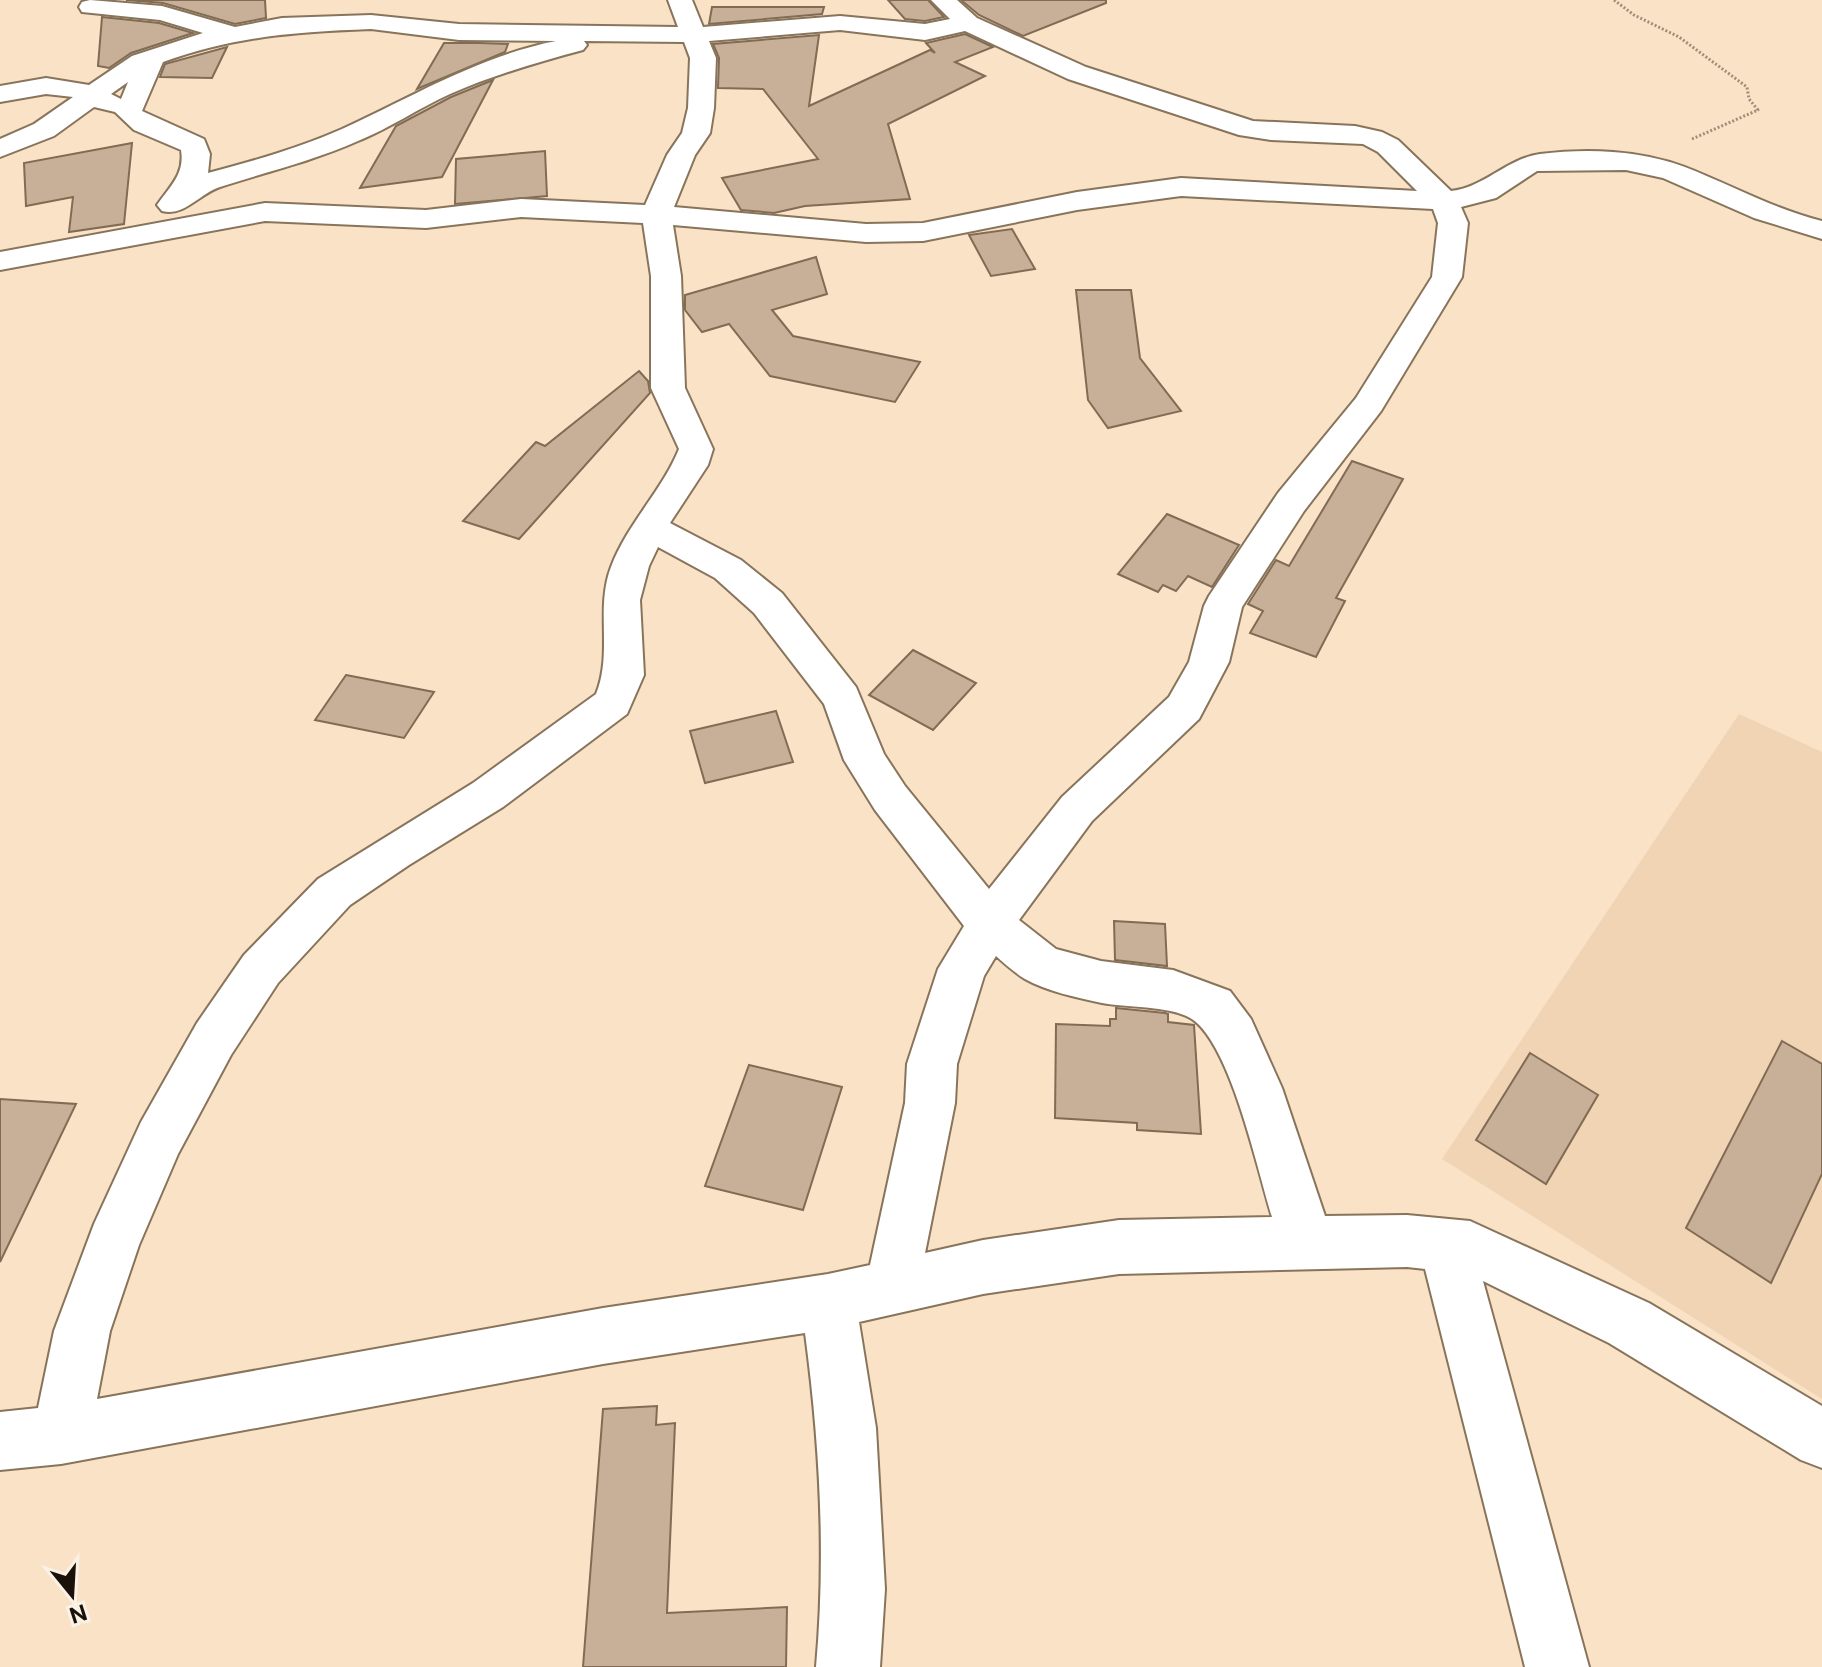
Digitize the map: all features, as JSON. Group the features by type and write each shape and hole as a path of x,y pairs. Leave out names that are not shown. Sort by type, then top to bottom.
{"street":[{"path":"227,34 275,0"},
{"path":"297,0 300,15 459,32 628,33"},
{"path":"0,149 44,130 128,69 153,56 227,34 331,17 376,0"},
{"path":"895,1287 899,1244 930,1103 932,1064 962,969 1014,889 1077,809 1184,708 1209,662 1223,606 1291,502 1369,404 1447,277 1453,223 1444,201 1388,146 1372,138 1355,134 1249,129 1077,73 968,23 943,0"},
{"path":"91,7 162,13 227,34"},
{"path":"181,195 218,178 269,165 350,135 442,88 543,51 687,18 862,23 909,32 925,32 968,23"},
{"path":"61,1435 82,1331 113,1243 159,1139 214,1039 261,969 334,892 393,852 488,795 613,703 624,675 621,600 630,566 649,527 690,465 696,449 668,388 666,276 656,214 681,155 696,133 701,108 703,58 687,18"},
{"path":"128,113 153,56"},
{"path":"0,94 48,85 66,85 194,145 269,165 304,185 314,198 314,212"},
{"path":"150,232 194,178 198,158 194,145"},
{"path":"0,261 265,212 426,219 521,208 656,214 880,233 923,232 1077,201 1181,187 1444,201 1470,198 1493,188 1509,173 1524,165 1543,162 1617,161 1670,171 1790,224 1822,230"},
{"path":"649,527 728,569 768,603 842,698 865,760 890,798 990,925 1042,965 1101,982 1173,991 1213,1006 1234,1034 1257,1088 1307,1242"},
{"path":"0,1441 61,1435 603,1336 828,1302 983,1267 1119,1247 1407,1241 1470,1248 1629,1323 1822,1439"},
{"path":"1446,1246 1557,1667"},
{"path":"828,1302 847,1428 854,1589 848,1667"}],"path":[{"path":"1614,0 1634,15 1679,37 1736,78 1747,87 1749,99 1758,110"}],"shaded area":[{"path":"1739,714 1822,752 1822,1399 1442,1159"}],"building":[{"path":"126,0 265,0 266,18 235,24 163,3"},
{"path":"888,0 928,0 944,17 925,21 905,19"},
{"path":"961,0 1106,0 1106,3 1023,36 979,15"},
{"path":"712,7 824,7 822,14 709,24"},
{"path":"102,17 159,23 193,33 131,53 109,68 98,66"},
{"path":"965,34 993,47 955,62 985,76 888,124 910,199 805,206 774,213 741,210 722,178 818,159 763,89 718,88 719,58 713,44 819,35 809,106 930,50 935,53 926,43"},
{"path":"444,43 508,44 505,52 417,89"},
{"path":"227,47 212,78 160,77 165,64"},
{"path":"493,80 442,177 360,188 396,126 451,97"},
{"path":"132,143 124,224 69,232 73,197 26,206 24,163"},
{"path":"545,151 547,196 455,204 456,159"},
{"path":"1012,229 1035,269 991,276 969,235"},
{"path":"816,257 827,294 772,310 793,336 920,362 895,402 770,376 729,324 702,332 685,310 685,295"},
{"path":"1076,290 1131,290 1140,358 1181,411 1108,428 1088,400"},
{"path":"639,371 648,381 650,393 519,539 463,521 536,442 545,446"},
{"path":"1352,461 1403,479 1336,598 1345,601 1316,657 1250,633 1263,611 1248,604 1276,560 1289,566"},
{"path":"1167,514 1239,545 1212,587 1188,576 1176,591 1163,585 1158,592 1118,574"},
{"path":"913,650 976,683 933,730 869,695"},
{"path":"346,675 434,692 404,738 315,720"},
{"path":"776,711 793,762 705,783 690,731"},
{"path":"1114,921 1165,924 1167,966 1115,960"},
{"path":"1116,1008 1165,1013 1168,1014 1168,1022 1194,1025 1201,1134 1137,1130 1137,1123 1055,1118 1056,1024 1110,1026 1110,1019 1116,1019"},
{"path":"1782,1041 1822,1064 1822,1174 1771,1283 1686,1228"},
{"path":"1530,1053 1598,1095 1546,1184 1476,1140"},
{"path":"749,1065 842,1087 803,1210 705,1186"},
{"path":"0,1099 76,1104 0,1262"},
{"path":"657,1406 656,1425 675,1423 667,1613 787,1607 786,1667 583,1667 603,1409"}]}
